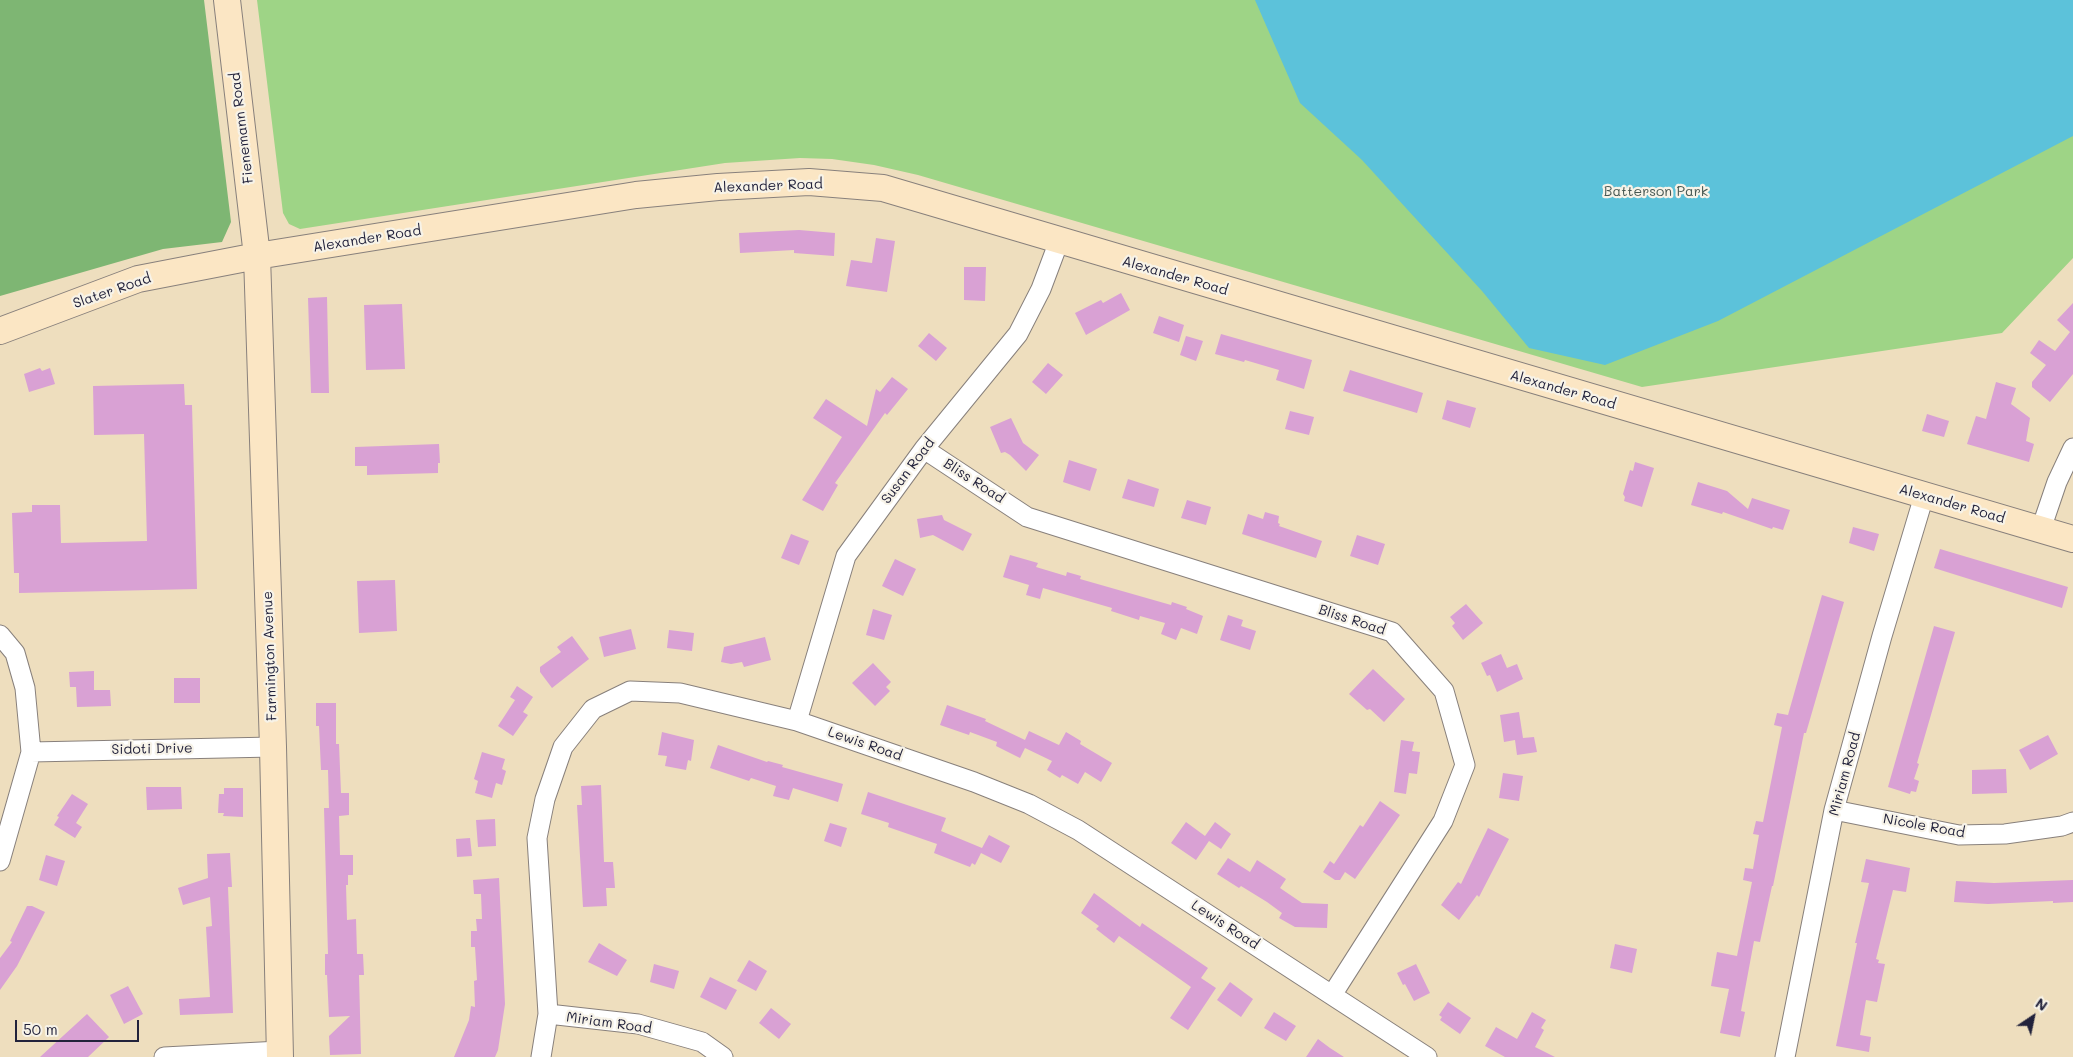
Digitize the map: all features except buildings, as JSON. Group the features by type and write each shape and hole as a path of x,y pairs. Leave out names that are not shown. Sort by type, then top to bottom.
{"street":[{"name":"Fienemann Road","path":"227,0 257,256"},
{"name":"Alexander Road","path":"257,256 636,195 718,187 809,182 883,188 2073,539"},
{"name":"Susan Road","path":"798,721 846,556 924,449 1018,334 1041,289 1059,241"},
{"name":"Slater Road","path":"0,331 138,279 257,256"},
{"name":"Farmington Avenue","path":"257,256 273,747 280,1054"},
{"path":"2041,529 2057,482 2073,448"},
{"name":"Bliss Road","path":"924,449 1027,517 1392,632 1444,691 1465,765 1443,821 1332,995"},
{"name":"Miriam Road","path":"1785,1057 1834,810 1882,636 1924,496"},
{"path":"0,636 15,653 25,688 31,752 0,861"},
{"name":"Lewis Road","path":"540,1057 548,1014 537,838 545,800 563,747 594,709 630,691 680,693 798,721 974,782 1029,804 1078,830 1428,1057"},
{"name":"Sidoti Drive","path":"31,752 273,747"},
{"name":"Nicole Road","path":"1834,810 1959,834 2005,834 2062,826 2073,822"},
{"name":"Miriam Road","path":"548,1014 638,1024 702,1042 723,1057"},
{"path":"164,1057 280,1054"}],"green space":[{"path":"0,0 204,0 231,222 222,242 163,249 0,296"},
{"name":"Batterson Park","path":"257,0 2073,0 2073,258 2002,333 1642,387 918,175 874,165 832,159 800,158 725,163 300,229 289,224 283,213"}],"water":[{"path":"1255,0 2073,0 2073,136 1718,321 1605,365 1529,348 1482,291 1362,160 1300,103"}]}
